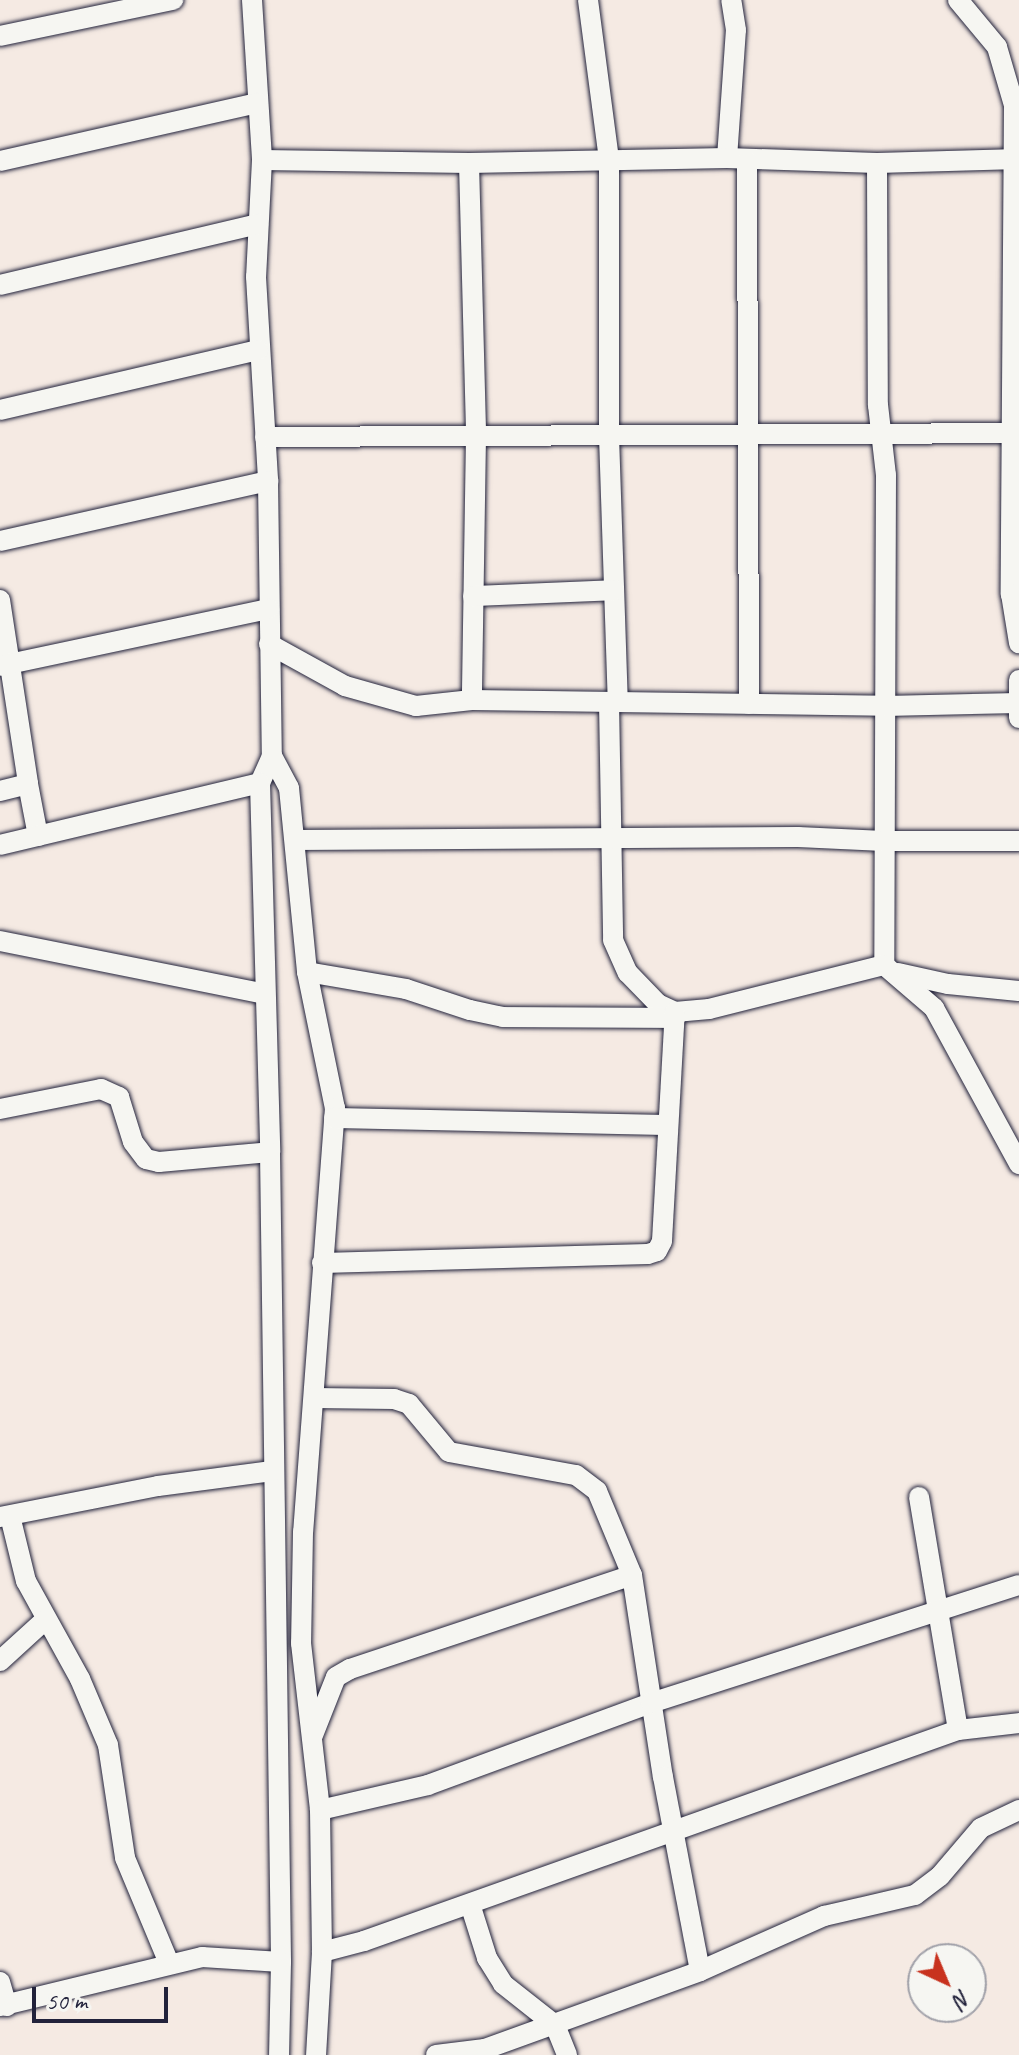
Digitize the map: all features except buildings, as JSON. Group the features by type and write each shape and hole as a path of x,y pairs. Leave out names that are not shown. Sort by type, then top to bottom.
{"street":[{"path":"0,36 173,0"},
{"path":"252,0 262,160 258,224 258,350 268,481 272,756 260,783 270,1152 281,1962 279,2055"},
{"path":"588,0 609,160 609,436 614,590 613,940 619,959 658,1004 675,1015"},
{"path":"731,0 736,30 749,704"},
{"path":"958,0 997,47 1014,105 1016,433 1011,594 1019,643"},
{"path":"0,161 258,103"},
{"path":"262,160 877,163 1016,159"},
{"path":"469,163 476,436 472,700"},
{"path":"877,163 878,405 886,475 884,841 891,969 934,1008 946,1026 1019,1164"},
{"path":"0,285 258,224"},
{"path":"0,410 258,350"},
{"path":"265,437 1016,433"},
{"path":"0,541 268,481"},
{"path":"473,596 614,590"},
{"path":"0,600 6,664 38,836"},
{"path":"6,664 269,609"},
{"path":"269,644 345,686 401,705 472,700 885,706 1019,703"},
{"path":"1019,680 1019,718"},
{"path":"272,756 289,788 307,972 334,1118 303,1532 301,1643 320,1810 322,1952 316,2055"},
{"path":"0,845 260,783"},
{"path":"0,791 28,784"},
{"path":"295,840 798,837 884,841 1019,841"},
{"path":"0,941 265,994"},
{"path":"307,972 406,989 503,1017 675,1015 891,969 948,984 1019,991"},
{"path":"322,1263 648,1254 657,1251 662,1241 675,1015"},
{"path":"0,1109 101,1089 119,1097 133,1142 146,1159 159,1162 270,1152"},
{"path":"334,1118 667,1125"},
{"path":"314,1398 394,1399 409,1404 440,1443 457,1456 586,1480 608,1510 632,1575 651,1703 700,1971"},
{"path":"169,1963 125,1858 108,1745 80,1679 26,1581 5,1517 144,1488 272,1471"},
{"path":"919,1497 958,1730"},
{"path":"310,1742 336,1677 350,1669 632,1575"},
{"path":"320,1810 428,1785 651,1703 1019,1585"},
{"path":"0,1661 45,1620"},
{"path":"322,1952 470,1904 958,1730 1019,1723"},
{"path":"436,2055 485,2049 700,1971 824,1916 915,1895 940,1876 981,1828 1019,1810"},
{"path":"470,1904 487,1958 503,1984 555,2025 567,2055"},
{"path":"0,1982 3,2006 202,1957 281,1962"}]}
